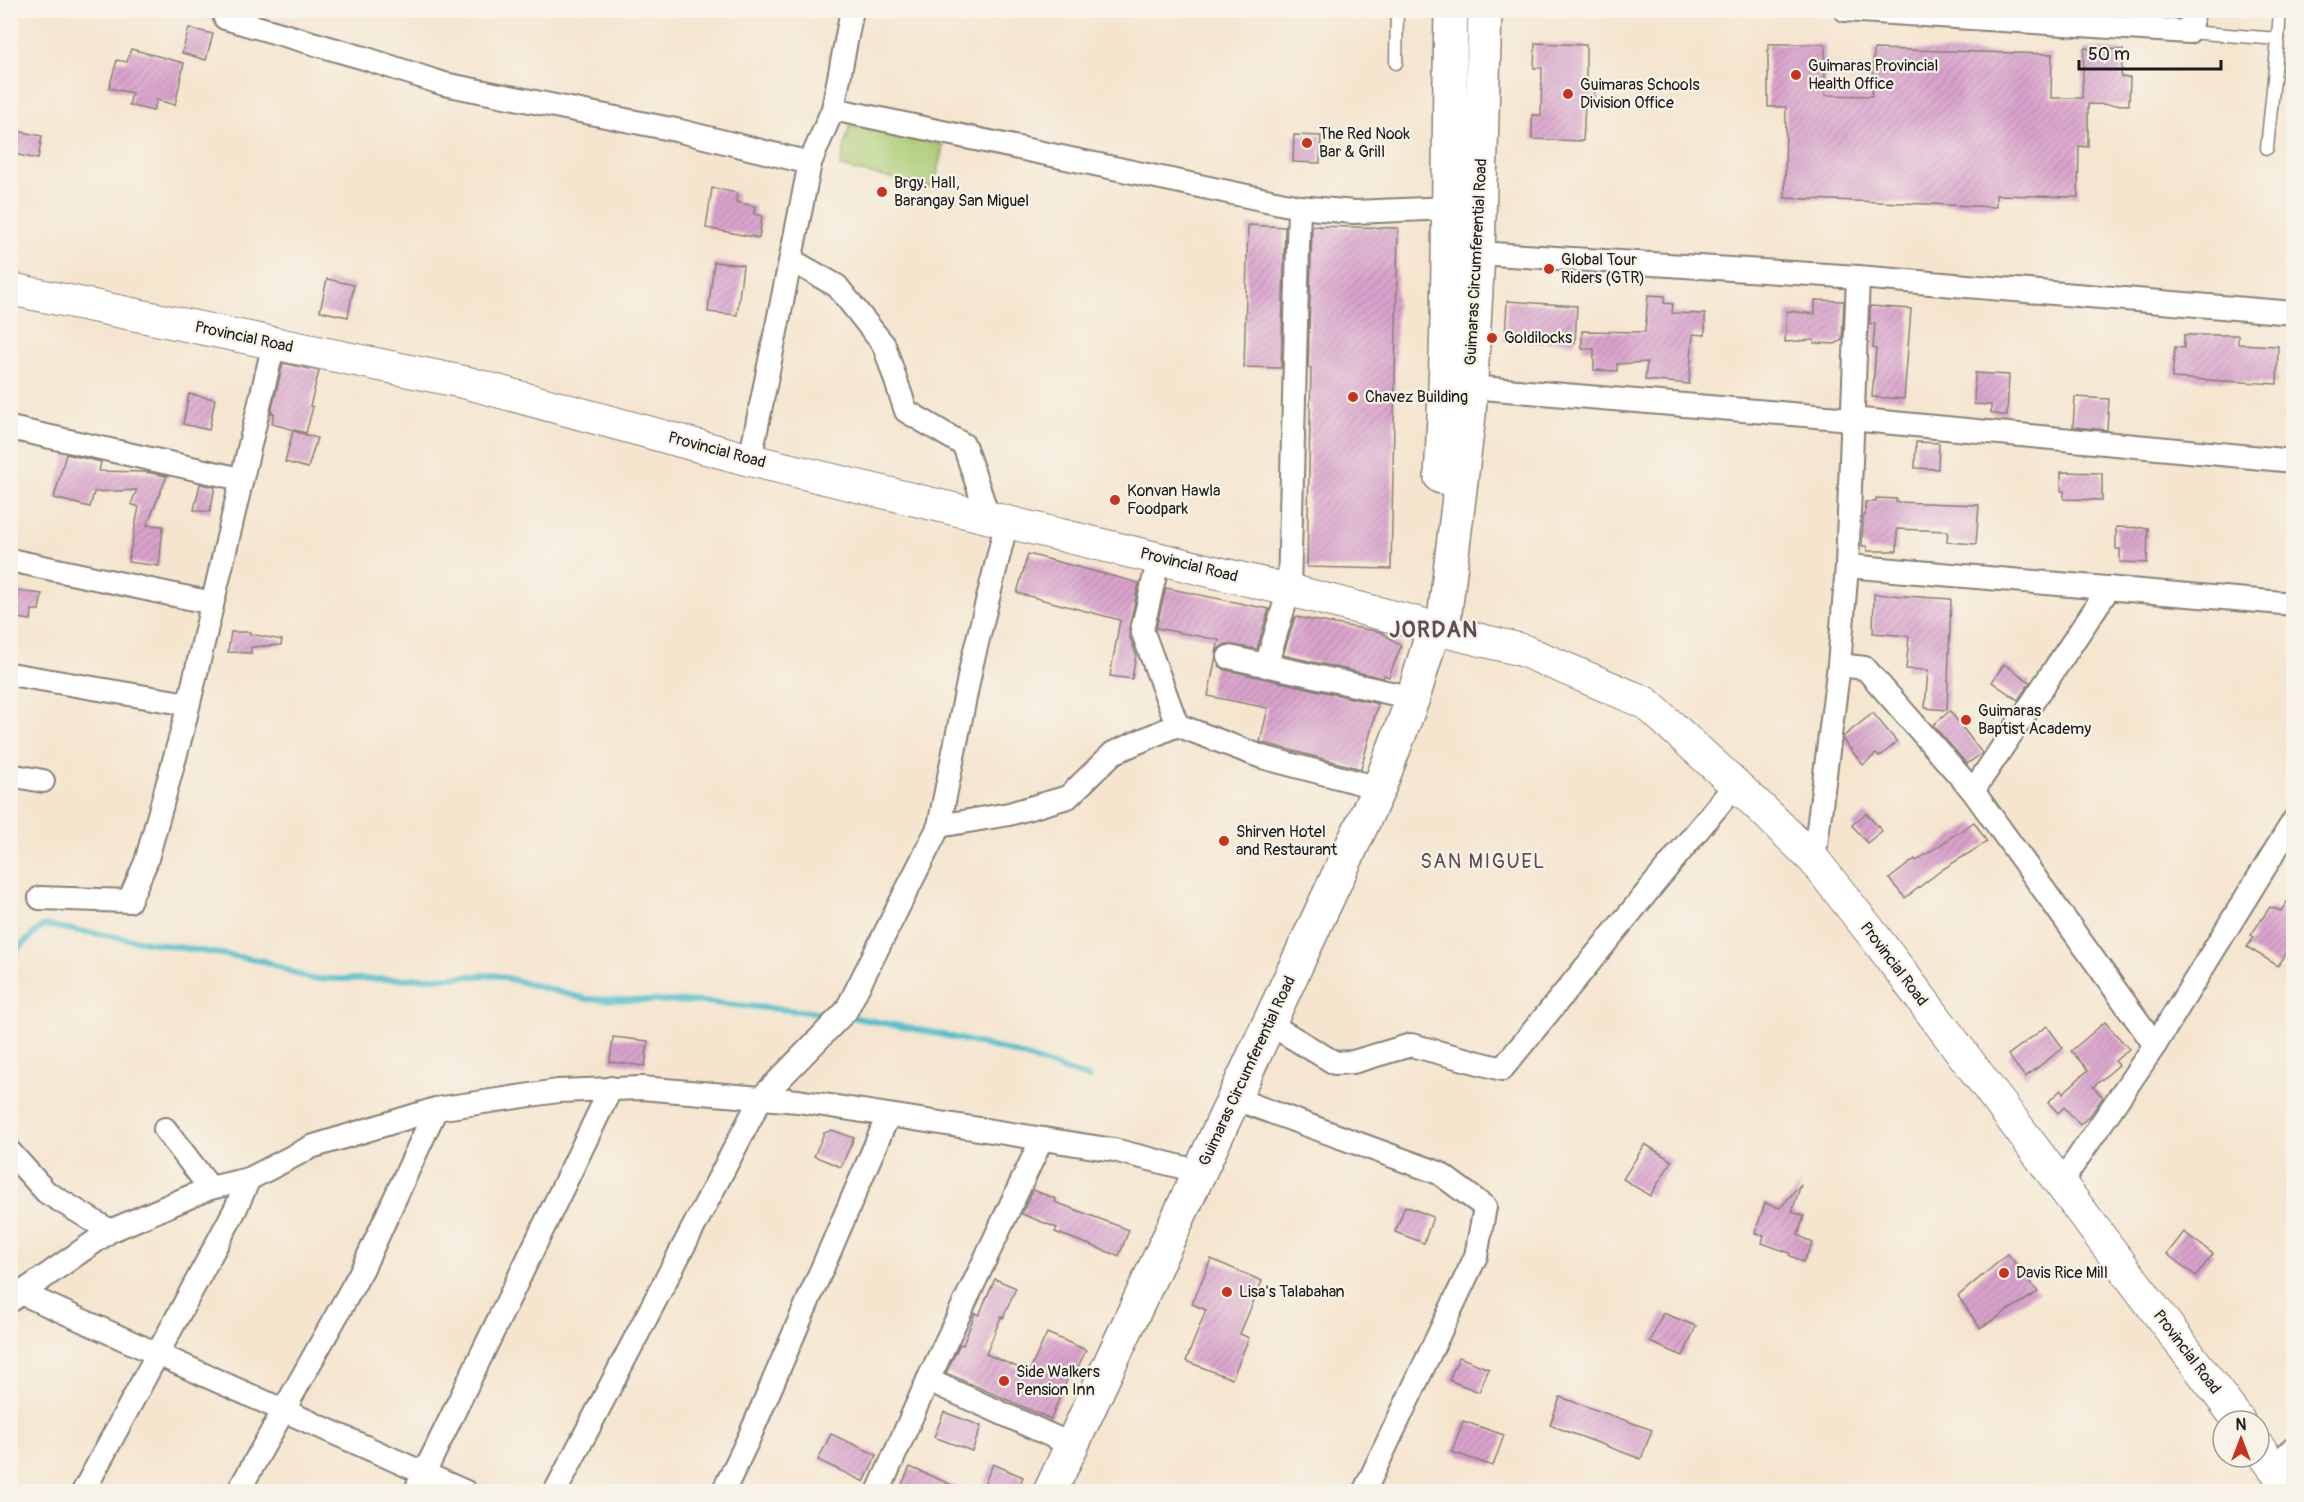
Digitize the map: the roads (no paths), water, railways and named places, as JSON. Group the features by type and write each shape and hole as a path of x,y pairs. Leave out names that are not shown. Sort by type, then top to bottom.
{"main road":[{"name":"Guimaras Circumferential Road","path":"1435,627 1446,385 1451,10"},
{"name":"Guimaras Circumferential Road","path":"1050,1491 1201,1173 1233,1098 1379,788 1413,698 1435,627 1469,415 1478,253 1485,10"},
{"path":"1450,61 1484,62"}],"street":[{"path":"750,460 810,163 833,109 852,10"},
{"path":"1845,10 2191,21"},
{"path":"225,18 444,84 676,130 810,163"},
{"path":"833,109 1299,207 1354,212 1450,208"},
{"path":"1266,666 1289,590 1299,207"},
{"path":"1478,253 1858,277 2294,313"},
{"path":"555,1491 761,1098 846,1011 939,826 972,663 997,519 964,445 906,411 884,345 837,286 791,260"},
{"path":"1814,860 1839,665 1847,566 1858,277"},
{"name":"Provincial Road","path":"10,289 468,383 750,460 1289,590 1522,650 1646,703 1814,860 1874,936 2230,1409"},
{"path":"40,898 129,901 146,862 188,704 274,343"},
{"path":"1470,387 2294,460"},
{"path":"10,428 241,479"},
{"path":"1159,558 1142,630 1177,725"},
{"path":"10,560 212,603"},
{"path":"1847,566 2294,604"},
{"path":"1973,791 2109,588"},
{"path":"1228,657 1413,698"},
{"path":"1839,665 1864,668 1973,791 2155,1045"},
{"path":"10,674 188,704"},
{"path":"939,826 1009,814 1068,797 1113,753 1177,725 1262,757 1379,788"},
{"path":"10,776 43,781"},
{"path":"1268,1023 1335,1063 1353,1062 1411,1045 1502,1069 1735,785"},
{"path":"2060,1184 2155,1045 2294,820"},
{"path":"420,1482 611,1088"},
{"path":"16,1297 110,1231 210,1188 249,1179 310,1147 436,1109 558,1090 641,1088 798,1101 1114,1150 1201,1173"},
{"path":"1233,1098 1440,1173 1485,1207 1476,1256 1364,1491"},
{"path":"238,1491 285,1411 362,1270 436,1109"},
{"path":"723,1491 748,1440 888,1116"},
{"path":"165,1129 210,1188"},
{"path":"878,1491 927,1380 1042,1139"},
{"path":"10,1152 46,1192 110,1231"},
{"path":"83,1491 159,1353 235,1210 249,1179"},
{"path":"16,1297 159,1353 285,1411 420,1482 466,1491"},
{"path":"927,1380 1072,1445"},
{"path":"2275,1454 2292,1491"}],"lane":[{"path":"1396,63 1397,10"},
{"path":"2267,147 2280,10"},
{"path":"2191,21 2278,39"}],"waterway":[{"path":"10,956 43,925 264,961 310,979 401,979 495,975 586,999 704,1002 831,1014"},
{"path":"851,1017 931,1032 1005,1050 1089,1078"}],"place":[{"name":"Guimaras Provincial Health Office","path":"1796,75"},
{"name":"Guimaras Schools Division Office","path":"1568,94"},
{"name":"The Red Nook Bar & Grill","path":"1307,143"},
{"name":"Brgy. Hall, Barangay San Miguel","path":"882,192"},
{"name":"Global Tour Riders (GTR)","path":"1549,269"},
{"name":"Goldilocks","path":"1492,338"},
{"name":"Chavez Building","path":"1353,397"},
{"name":"Konvan Hawla Foodpark","path":"1115,500"},
{"name":"Guimaras Baptist Academy","path":"1966,720"},
{"name":"Shirven Hotel and Restaurant","path":"1224,841"},
{"name":"Davis Rice Mill","path":"2004,1273"},
{"name":"Lisa's Talabahan","path":"1227,1292"},
{"name":"Side Walkers Pension Inn","path":"1004,1381"}],"district":[{"name":"JORDAN","path":"1434,630"},
{"name":"SAN MIGUEL","path":"1483,861"}]}
